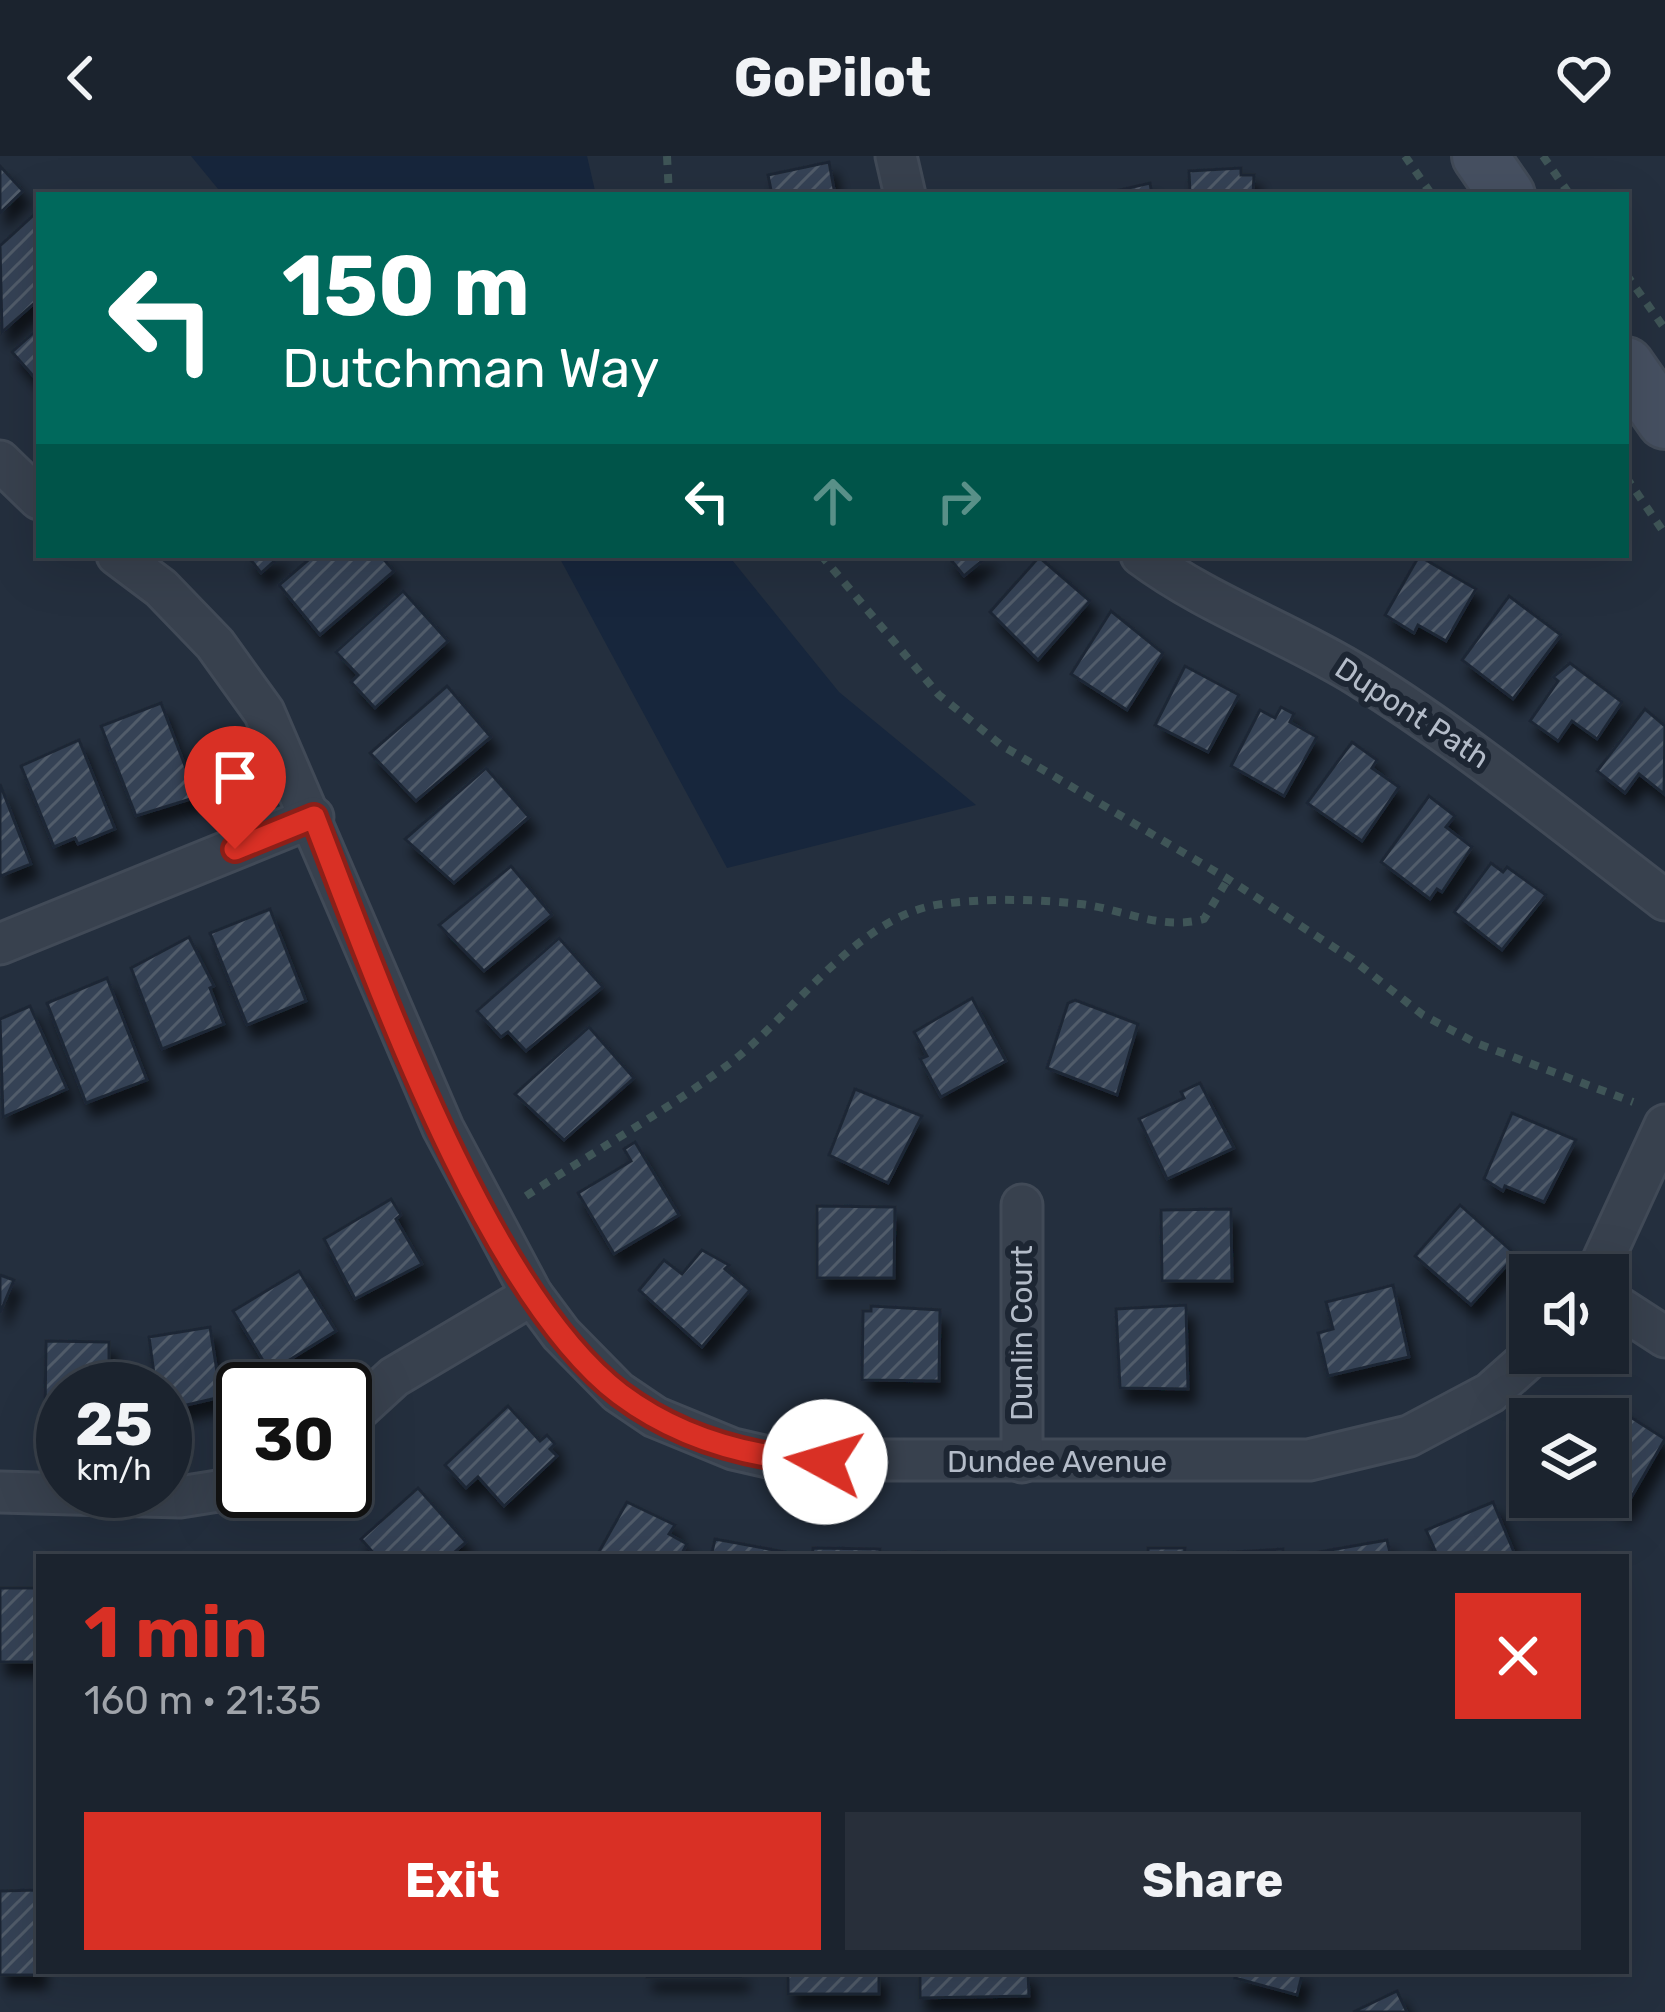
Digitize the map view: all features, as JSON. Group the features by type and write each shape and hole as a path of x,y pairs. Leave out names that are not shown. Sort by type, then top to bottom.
{"street":[{"path":"896,156 904,192"},
{"path":"1480,156 1505,192"},
{"path":"1629,369 1665,421"},
{"path":"0,461 36,496"},
{"name":"Dundee Avenue","path":"121,558 161,588 215,644 265,712 314,817 443,1128 532,1295 560,1334 618,1392 690,1435 782,1460 1269,1462 1360,1451 1449,1417 1511,1374"},
{"name":"Dupont Path","path":"1145,558 1181,585 1298,641 1456,738 1665,900"},
{"path":"0,944 314,817"},
{"path":"1603,1254 1649,1114"},
{"name":"Dunlin Court","path":"1022,1204 1022,1462"},
{"path":"372,1397 394,1376 532,1295"},
{"path":"1629,1314 1665,1337"},
{"path":"0,1492 180,1497 216,1491"}],"path":[{"path":"667,156 669,192"},
{"path":"1405,156 1430,192"},
{"path":"1543,156 1568,192"},
{"path":"1629,278 1665,329"},
{"path":"1629,481 1665,534"},
{"path":"824,558 939,695 1000,745 1228,879 1352,959 1423,1015 1475,1043 1649,1114"},
{"path":"526,1196 723,1068 762,1037 838,960 885,928 937,904 1082,904 1177,926 1204,919 1228,879"}],"water":[{"path":"191,156 587,156 595,192 221,192"},
{"path":"560,558 730,558 839,692 976,805 727,868"}],"building":[{"path":"829,162 835,192 771,192 768,175"},
{"path":"0,166 23,191 0,213"},
{"path":"1241,168 1241,175 1254,175 1253,192 1190,192 1189,171"},
{"path":"1150,183 1152,192 1111,192"},
{"path":"36,213 36,302 2,332 0,246"},
{"path":"36,331 36,377 35,378 12,352"},
{"path":"249,558 278,558 261,573"},
{"path":"310,558 383,558 394,571 320,635 279,585"},
{"path":"949,558 985,558 964,576"},
{"path":"1038,558 1090,601 1038,660 990,612"},
{"path":"1418,558 1476,589 1446,641 1418,625 1414,633 1385,615"},
{"path":"403,591 448,641 375,708 351,682 358,675 336,652"},
{"path":"1509,596 1561,635 1513,699 1462,660"},
{"path":"1111,611 1163,653 1127,710 1071,674"},
{"path":"1570,663 1622,702 1597,739 1572,721 1558,741 1530,721 1558,681 1553,677"},
{"path":"1185,666 1239,695 1208,752 1155,725"},
{"path":"447,686 491,737 416,801 370,753"},
{"path":"161,703 197,797 136,816 101,726"},
{"path":"1281,707 1294,714 1290,722 1317,737 1284,796 1231,766 1260,710 1275,718"},
{"path":"1645,709 1665,726 1664,794 1639,774 1625,793 1597,771"},
{"path":"79,740 115,829 78,844 75,838 54,847 21,766"},
{"path":"1352,742 1377,760 1372,768 1399,787 1362,841 1307,803"},
{"path":"486,768 529,817 454,883 405,839"},
{"path":"0,784 31,864 1,876 0,873"},
{"path":"1429,796 1455,816 1446,827 1472,847 1442,892 1437,889 1430,899 1381,862"},
{"path":"1491,863 1503,872 1507,867 1546,895 1502,950 1454,912"},
{"path":"511,866 552,915 484,971 439,925"},
{"path":"270,909 306,1001 247,1025 210,933"},
{"path":"189,937 214,986 210,988 224,1024 162,1049 131,968"},
{"path":"559,938 603,987 526,1051 508,1032 501,1037 477,1011"},
{"path":"107,978 147,1080 86,1103 47,1003"},
{"path":"972,998 1006,1061 941,1097 920,1059 927,1056 914,1032"},
{"path":"1075,1000 1138,1024 1117,1095 1047,1068 1068,1003"},
{"path":"30,1006 67,1089 3,1117 0,1019"},
{"path":"589,1027 634,1078 564,1140 515,1094"},
{"path":"1200,1083 1234,1148 1167,1179 1139,1119 1184,1098 1181,1092"},
{"path":"855,1089 922,1116 888,1183 829,1155"},
{"path":"1512,1113 1576,1140 1544,1202 1505,1186 1503,1191 1484,1179"},
{"path":"635,1142 679,1215 614,1254 578,1193 631,1161 624,1149"},
{"path":"391,1199 401,1215 396,1219 422,1264 355,1299 324,1239"},
{"path":"1460,1205 1515,1254 1509,1254 1509,1263 1471,1305 1415,1256"},
{"path":"817,1206 895,1207 894,1278 817,1278"},
{"path":"1231,1209 1232,1281 1162,1281 1161,1210"},
{"path":"702,1250 729,1265 725,1269 750,1290 702,1347 639,1290 664,1260 682,1274"},
{"path":"299,1271 336,1331 286,1362 264,1362 233,1311"},
{"path":"0,1275 14,1280 0,1313"},
{"path":"1393,1285 1409,1357 1328,1376 1318,1333 1333,1329 1326,1302"},
{"path":"1186,1305 1188,1389 1120,1388 1116,1309"},
{"path":"871,1306 940,1310 939,1381 862,1380 863,1311 871,1311"},
{"path":"210,1327 216,1398 192,1404 192,1362 152,1362 149,1337"},
{"path":"46,1341 109,1342 109,1362 46,1362"},
{"path":"508,1406 540,1441 547,1435 557,1456 504,1506 478,1477 466,1488 445,1465"},
{"path":"1629,1416 1665,1439 1629,1501"},
{"path":"418,1488 466,1542 452,1554 374,1554 361,1539"},
{"path":"627,1502 675,1525 669,1534 687,1544 682,1554 598,1554"},
{"path":"1493,1502 1515,1554 1437,1554 1426,1530"},
{"path":"715,1539 785,1552 785,1554 712,1554"},
{"path":"1387,1540 1390,1554 1319,1554"},
{"path":"813,1548 880,1549 880,1554 812,1554"},
{"path":"1148,1548 1185,1548 1184,1554 1148,1554"},
{"path":"1283,1549 1283,1554 1220,1553"},
{"path":"913,1552 983,1553 983,1554"},
{"path":"0,1588 36,1588 36,1662 0,1662"},
{"path":"36,1890 39,1975 0,1975 0,1891"},
{"path":"647,1974 741,1974 741,1977"},
{"path":"788,1974 879,1974 879,1994 788,1994"},
{"path":"920,1974 1028,1974 1029,1996 920,1998"},
{"path":"1236,1974 1302,1974 1297,1995 1235,1978"},
{"path":"1397,1991 1407,2012 1353,2012"}],"route":[{"path":"235,849 314,817 371,965 443,1128 532,1295 589,1366 656,1418 690,1435 782,1460 825,1462"}]}
